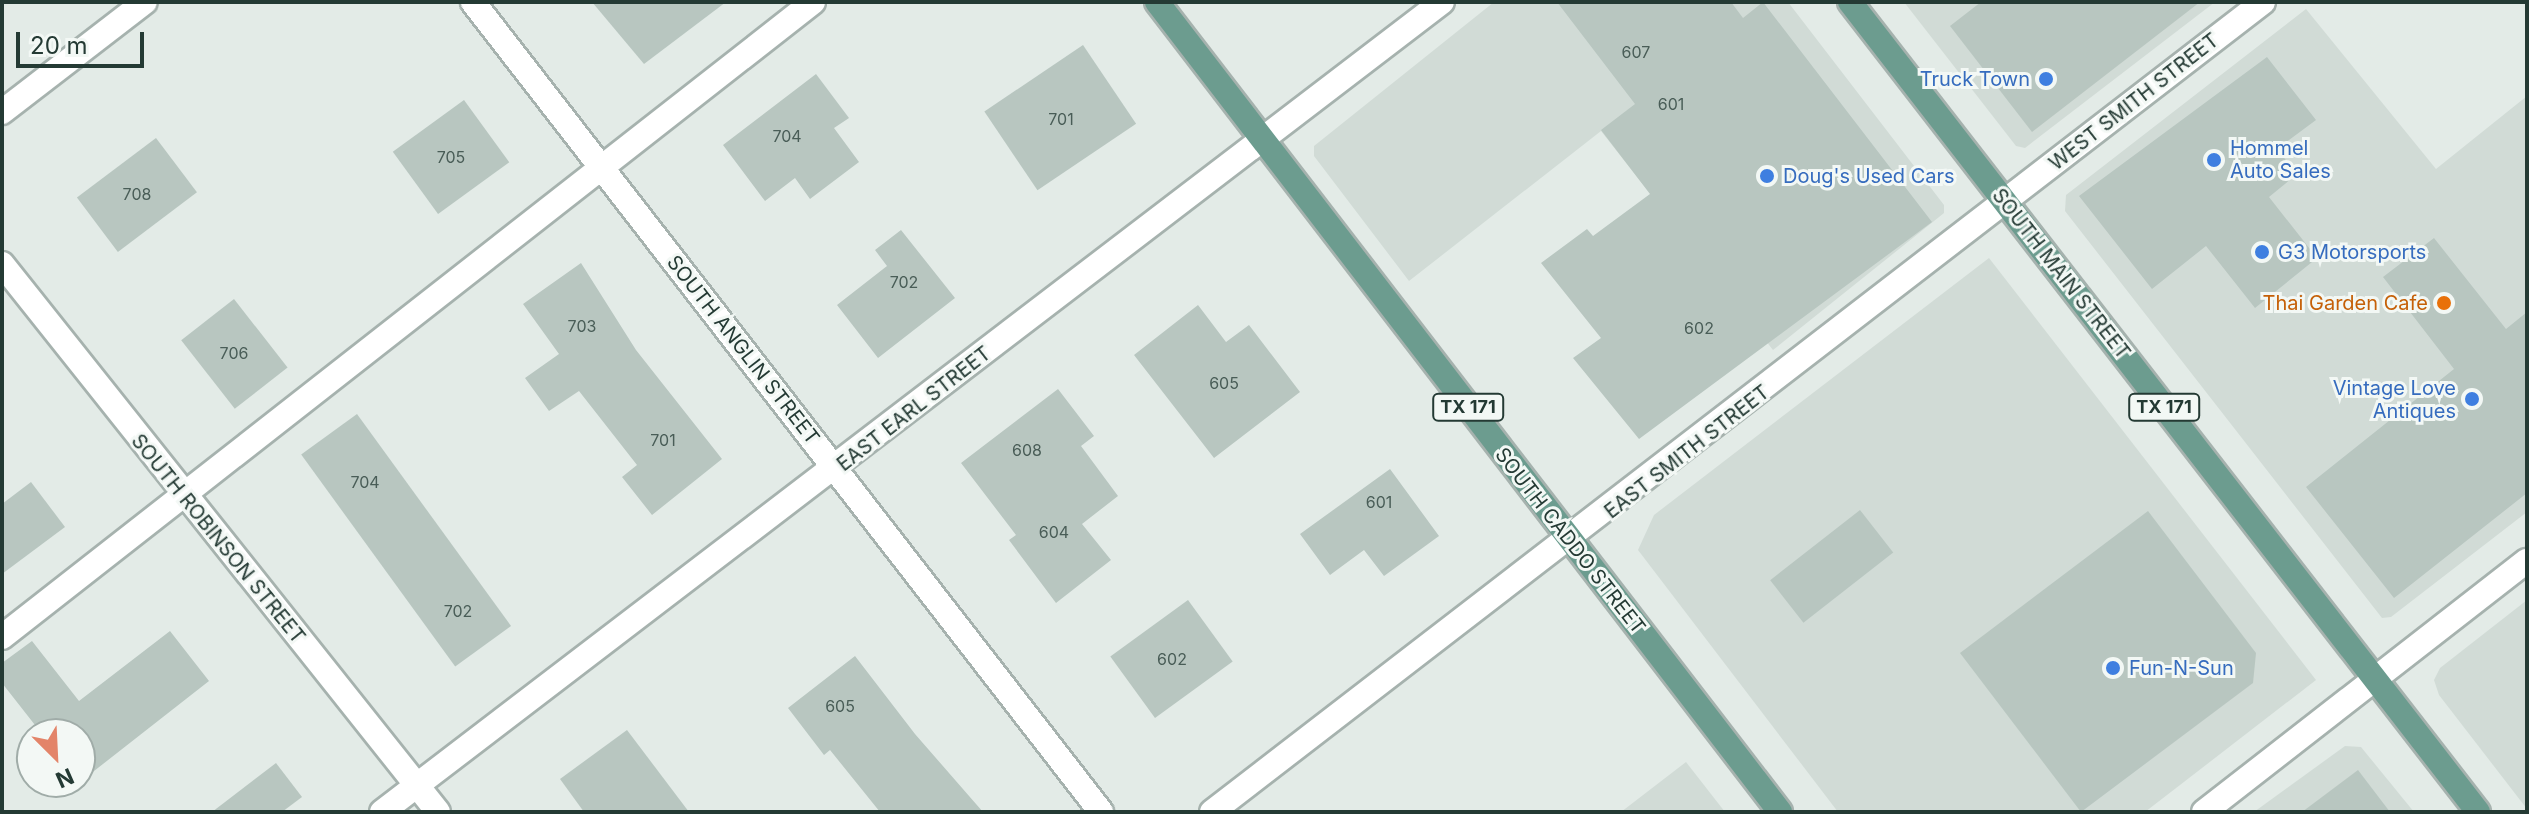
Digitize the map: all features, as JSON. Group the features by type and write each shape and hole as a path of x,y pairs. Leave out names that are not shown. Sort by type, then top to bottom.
{"main road":[{"name":"SOUTH CADDO STREET","path":"1157,2 1780,812"},
{"name":"SOUTH MAIN STREET","path":"1850,2 2478,812"}],"street":[{"path":"2,112 145,2"},
{"name":"SOUTH ANGLIN STREET","path":"473,2 1101,812"},
{"path":"2,637 604,170 813,2"},
{"name":"EAST EARL STREET","path":"382,812 835,470 1442,2"},
{"name":"WEST SMITH STREET","path":"2006,204 2263,2"},
{"name":"EAST SMITH STREET","path":"1212,812 1570,541 2006,204"},
{"name":"SOUTH ROBINSON STREET","path":"2,264 183,498 438,812"},
{"path":"2204,812 2527,561"}],"shaded area":[{"path":"1494,2 1788,2 1944,205 1944,213 1773,350 1601,131 1409,281 1314,156 1314,146"},
{"name":"Truck Town","path":"1904,2 2215,2 2025,148 2016,146"},
{"path":"2306,9 2436,169 2527,96 2527,512 2391,617 2382,618 2065,211 2066,195"},
{"path":"1989,258 2316,680 2145,812 1838,812 1638,550 1654,515"},
{"path":"2527,600 2527,809 2439,695 2434,680 2440,668"},
{"path":"2345,746 2361,747 2414,812 2254,812"},
{"path":"1686,762 1725,812 1621,812"}],"building":[{"path":"592,2 726,2 644,64"},
{"path":"1557,2 1731,2 1743,18 1763,2 1932,222 1639,439 1573,358 1601,338 1541,263 1587,229 1593,236 1650,194 1601,130 1635,104"},
{"name":"Truck Town","path":"1981,2 2200,2 2032,132 1950,26"},
{"path":"1083,45 1136,124 1037,190 984,112"},
{"path":"2267,57 2316,120 2277,149 2297,174 2269,197 2317,258 2255,308 2206,246 2152,289 2079,196"},
{"path":"816,74 849,118 834,128 859,162 810,199 795,178 765,201 723,145"},
{"path":"464,100 509,162 438,214 393,152"},
{"path":"156,138 197,192 118,252 77,198"},
{"path":"901,230 955,298 878,358 837,305 887,266 875,250"},
{"name":"Vintage Love Antiques","path":"2434,238 2506,329 2527,312 2527,493 2394,598 2306,487 2454,369 2383,277"},
{"path":"581,263 636,350 722,459 652,515 622,477 637,465 579,391 549,411 525,378 559,354 523,304"},
{"path":"234,299 288,368 235,409 181,340"},
{"path":"1198,305 1226,342 1249,325 1300,392 1214,458 1134,355"},
{"path":"1058,389 1094,436 1081,446 1118,496 1082,524 1111,560 1056,603 1009,540 1016,535 961,463"},
{"path":"357,414 511,626 455,667 301,455"},
{"path":"1390,469 1439,536 1384,576 1364,550 1330,575 1300,534"},
{"path":"31,482 65,527 2,574 2,504"},
{"path":"1860,510 1893,553 1803,623 1770,580"},
{"name":"Fun-N-Sun","path":"2148,511 2256,653 2253,683 2081,812 1960,653"},
{"path":"1188,600 1233,661 1155,718 1110,656"},
{"path":"170,631 209,681 96,769 96,718 29,718 2,683 2,663 32,641 79,701"},
{"path":"855,656 915,734 983,812 880,812 830,750 824,755 788,708"},
{"path":"627,730 689,812 584,812 560,779"},
{"path":"276,763 302,797 282,812 212,812"},
{"path":"2358,770 2390,812 2302,812"}],"place":[{"name":"Truck Town","path":"2046,79"},
{"name":"Hommel Auto Sales","path":"2214,160"},
{"name":"Doug's Used Cars","path":"1767,176"},
{"name":"G3 Motorsports","path":"2262,252"},
{"name":"Thai Garden Cafe","path":"2444,303"},
{"name":"Vintage Love Antiques","path":"2472,399"},
{"name":"Fun-N-Sun","path":"2113,668"}]}
